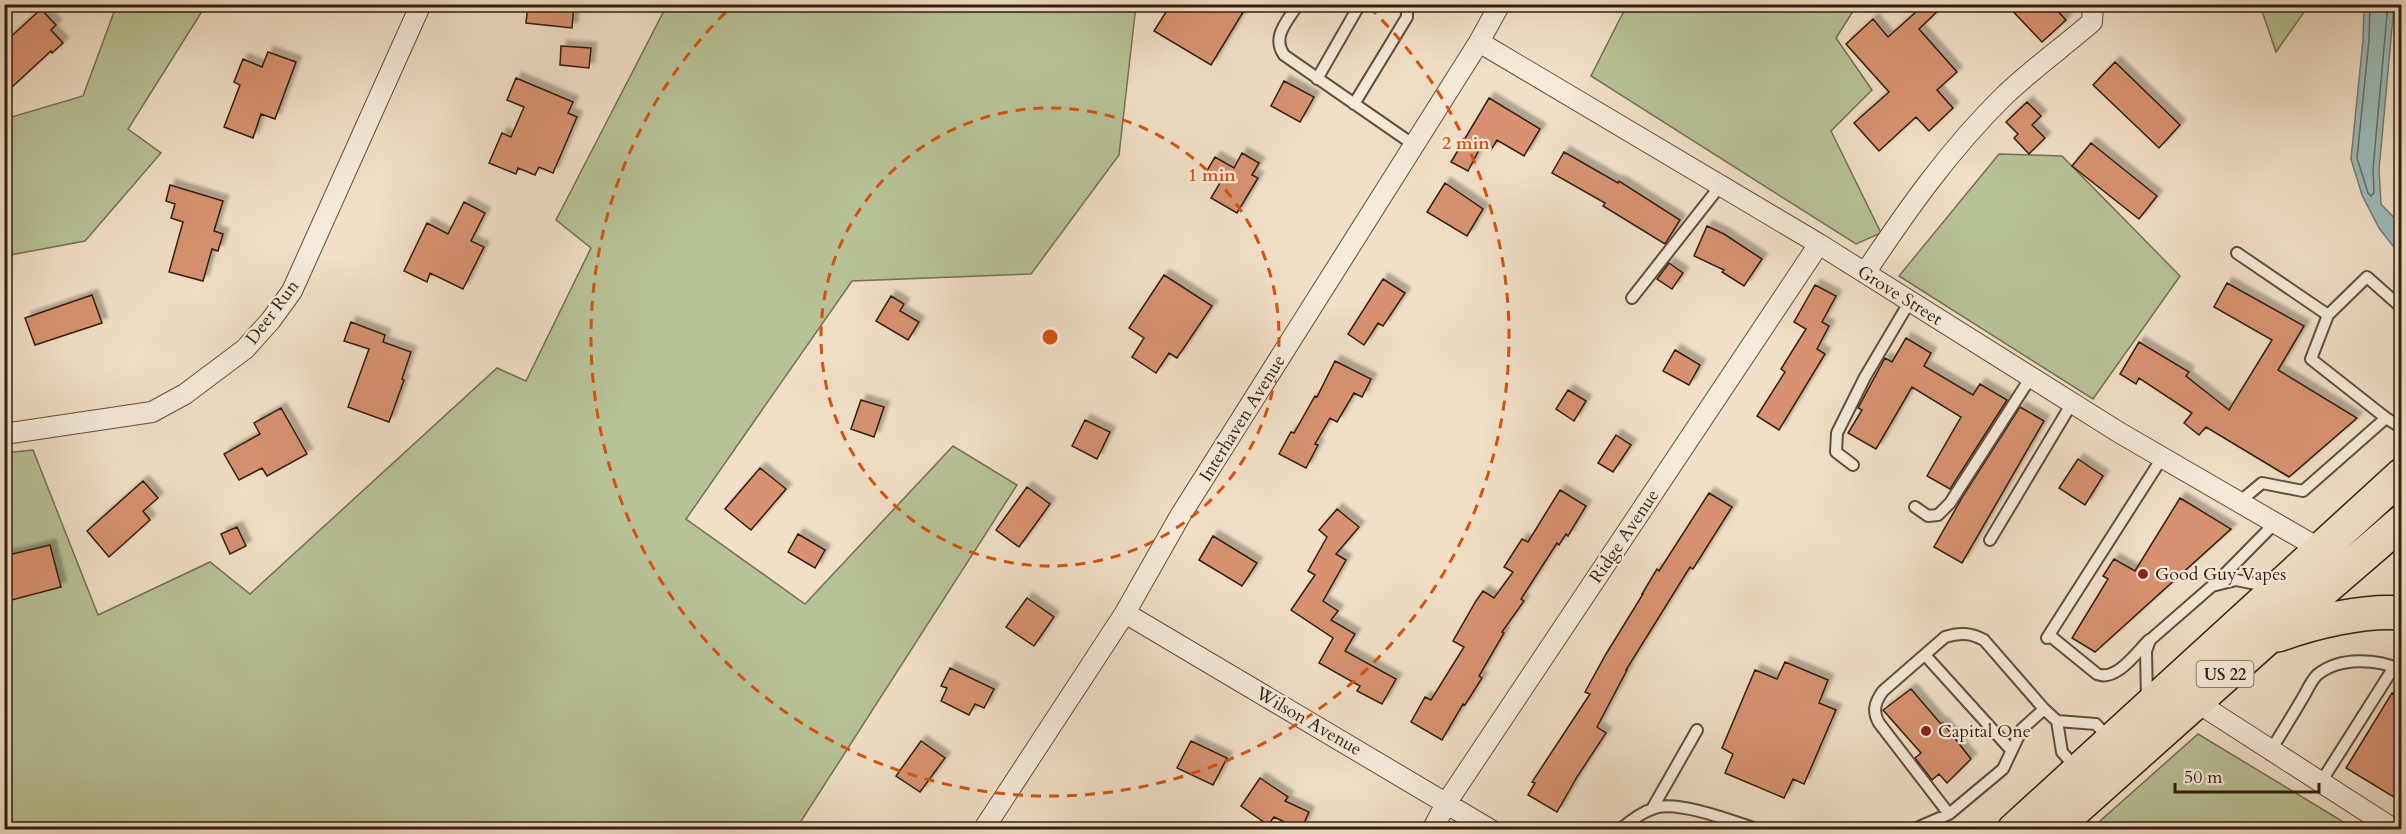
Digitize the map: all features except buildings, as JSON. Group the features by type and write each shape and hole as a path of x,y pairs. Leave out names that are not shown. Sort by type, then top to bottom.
{"highway":[{"name":"US 22","path":"2014,830 2402,476"},
{"name":"US 22","path":"2052,830 2195,701 2402,522"},
{"path":"2265,640 2316,623 2374,613 2402,613"},
{"path":"2004,830 2053,794"}],"street":[{"name":"Deer Run","path":"4,434 152,412 185,394 245,349 271,320 292,291 421,4"},
{"name":"Interhaven Avenue","path":"983,830 1125,613 1180,516 1479,42 1500,4"},
{"path":"1865,273 1909,206 1952,152 2005,95 2092,22 2093,4"},
{"name":"Grove Street","path":"1479,42 1819,244 2162,458 2320,549"},
{"name":"Ridge Avenue","path":"1432,830 1447,802 1819,244"},
{"name":"Wilson Avenue","path":"1125,613 1491,830"},
{"path":"2195,701 2395,830"}],"lane":[{"path":"1298,4 1278,37 1279,46 1289,60 1414,145"},
{"path":"1317,79 1360,4"},
{"path":"1354,104 1407,17 1403,6"},
{"path":"1632,298 1720,186"},
{"path":"2237,253 2328,315"},
{"path":"2402,308 2367,277 2328,315 2311,359 2402,428"},
{"path":"1853,465 1836,452 1837,433 1865,378 1910,301"},
{"path":"1915,507 1928,516 1938,515 1950,503 2031,377"},
{"path":"1990,540 2072,403"},
{"path":"2238,503 2262,483 2303,491 2386,418"},
{"path":"2162,458 2048,637 2097,674 2103,676 2114,674 2212,586 2274,524"},
{"path":"2212,586 2236,580 2277,588"},
{"path":"1949,814 1874,715 1876,701 1883,691 1945,637 1958,633 1975,635 1984,640 2057,721 2062,752 2079,771"},
{"path":"2147,708 2146,651 2150,640"},
{"path":"1925,655 2011,750"},
{"path":"2271,750 2316,676 2331,667 2351,662 2388,664 2398,669 2321,782"},
{"path":"1912,830 1949,814 2002,769 2022,729 2044,709"},
{"path":"2057,721 2096,724 2112,741"},
{"path":"1652,809 1697,730"},
{"path":"1620,830 1635,817 1652,809 1669,806 1715,815 1759,830"}],"green space":[{"path":"117,4 206,5 128,129 161,153 85,241 5,256 5,119 83,96"},
{"path":"667,5 1136,5 1119,155 1031,274 852,281 686,519 805,604 953,446 1017,485 796,829 5,829 4,453 33,450 98,615 210,562 250,594 497,368 526,381 591,248 556,220"},
{"path":"1627,5 1857,5 1836,38 1872,90 1831,131 1881,233 1856,244 1591,76"},
{"path":"2260,5 2309,5 2276,52"},
{"path":"1999,154 2062,156 2180,276 2093,399 1899,276"},
{"path":"2198,734 2355,829 2091,829"}],"water":[{"path":"2364,5 2394,5 2379,170 2381,204 2401,225 2401,256 2379,228 2362,195 2351,159 2363,40"}],"place":[{"name":"Good Guy Vapes","path":"2143,574"},
{"name":"Capital One","path":"1926,731"}]}
